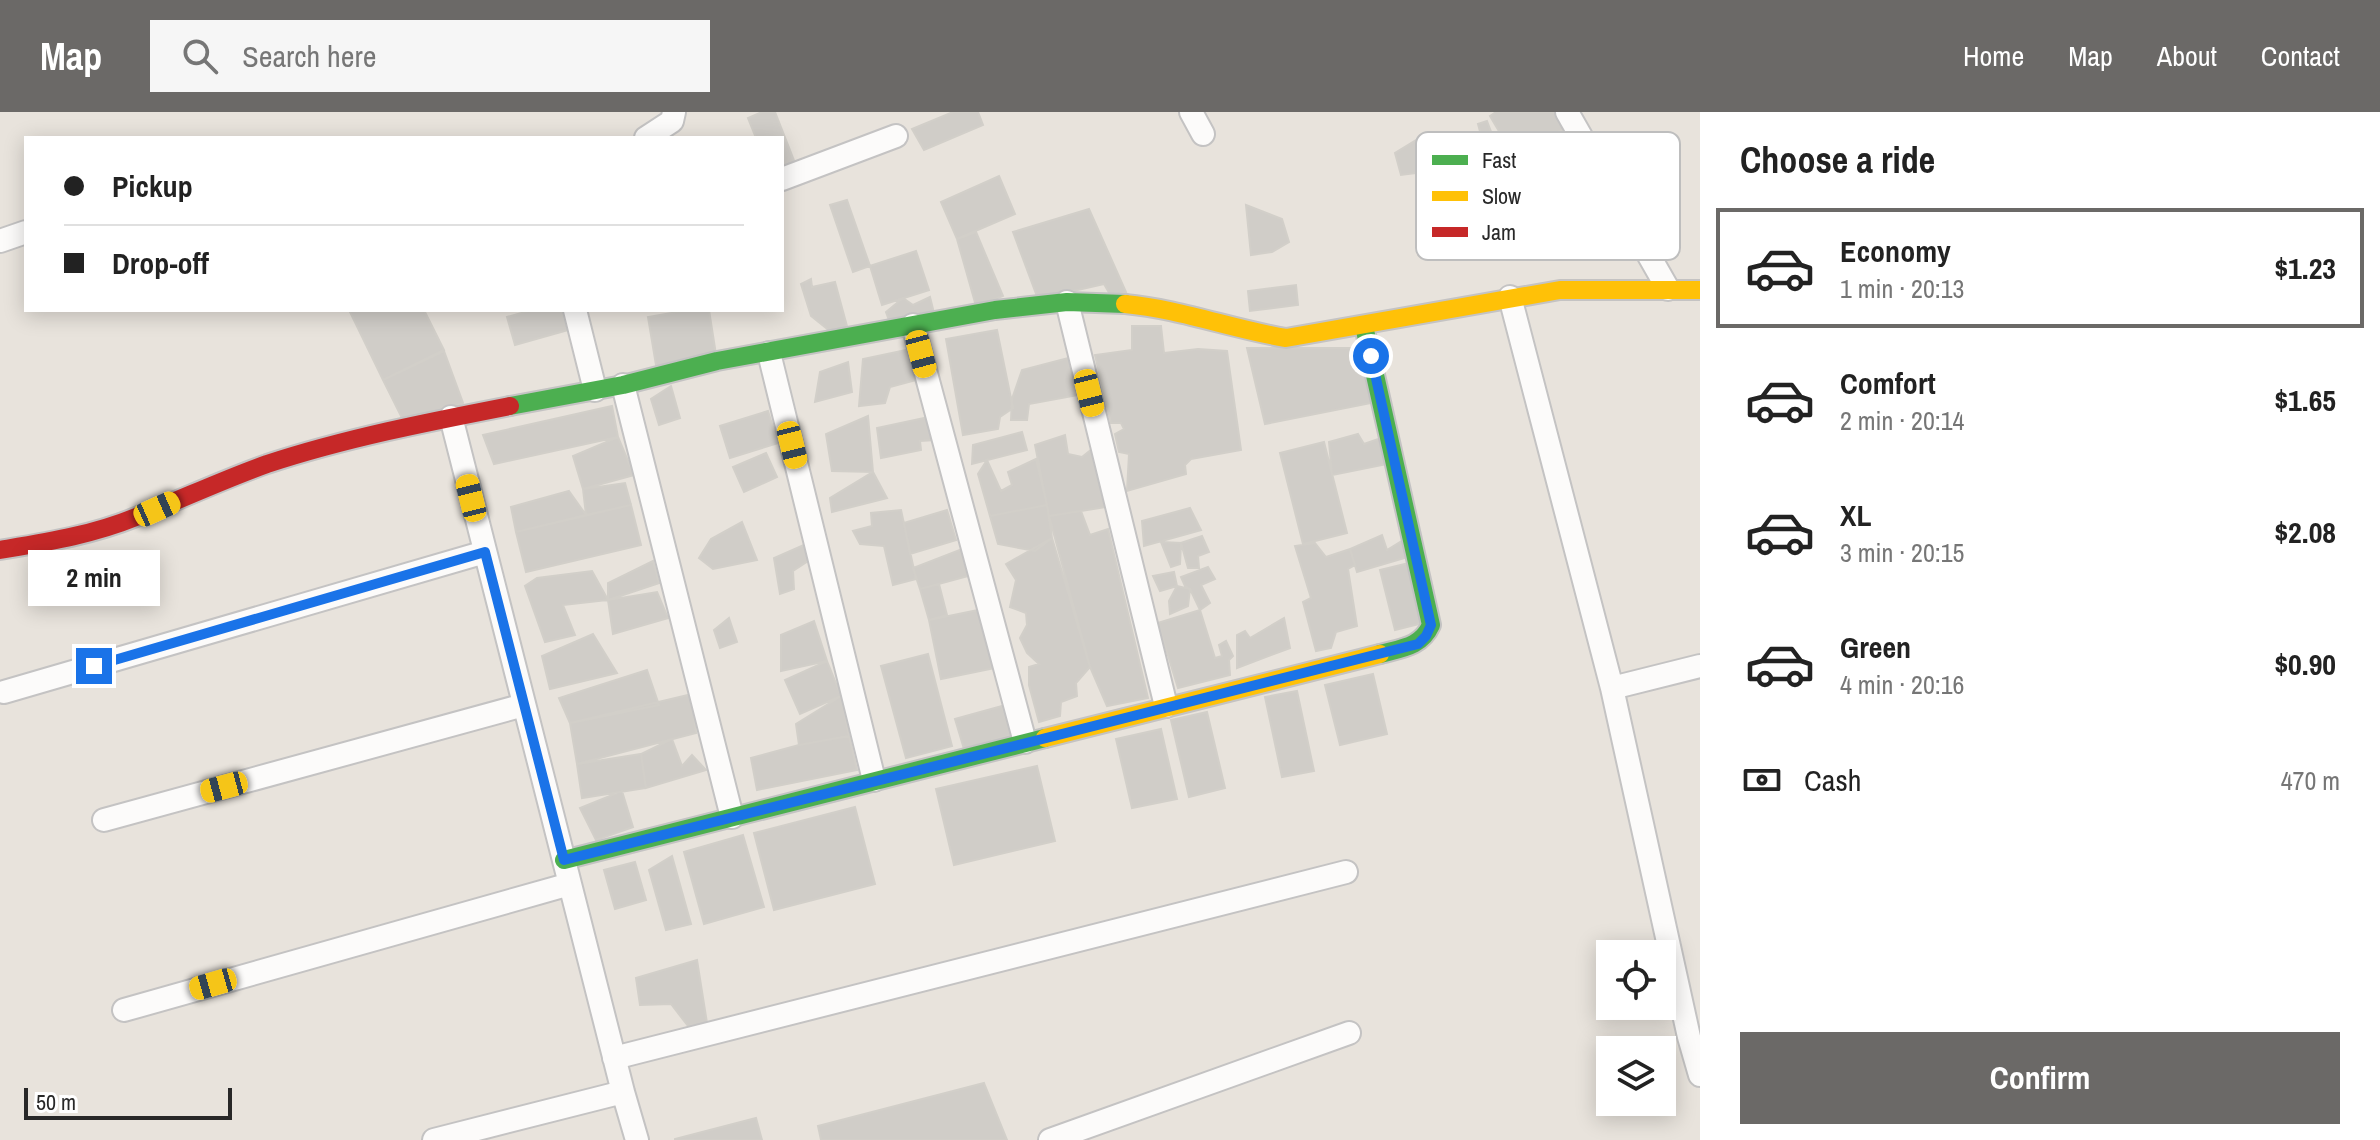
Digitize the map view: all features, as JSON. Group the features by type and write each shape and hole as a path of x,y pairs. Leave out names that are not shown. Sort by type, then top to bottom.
{"street":[{"path":"649,136 672,121 674,112"},
{"path":"1191,112 1203,134"},
{"path":"1567,112 1578,132"},
{"path":"784,178 896,136"},
{"path":"0,241 24,233"},
{"path":"1651,260 1668,289"},
{"path":"0,550 73,538 135,518 200,489 268,464 385,430 623,385 717,361 995,310 1067,302 1107,302 1148,306 1244,331 1286,338 1560,290 1700,290"},
{"path":"1510,297 1612,688 1700,1075"},
{"path":"1067,302 1166,706"},
{"path":"576,312 595,390"},
{"path":"913,325 1025,742"},
{"path":"564,860 1418,644 1431,625 1364,326"},
{"path":"769,353 874,780"},
{"path":"623,385 732,817"},
{"path":"451,417 637,1140"},
{"path":"4,692 485,552"},
{"path":"1612,688 1700,666"},
{"path":"104,820 524,705"},
{"path":"614,1058 1346,872"},
{"path":"124,1010 570,884"},
{"path":"1050,1140 1349,1033"},
{"path":"434,1140 459,1137 623,1092"}],"building":[{"path":"762,112 775,112 795,163 784,167 784,136 755,136 748,118"},
{"path":"953,112 978,112 983,125 924,150 912,129"},
{"path":"1496,112 1558,112 1566,128 1558,132 1499,132 1490,116"},
{"path":"1487,121 1491,132 1480,132 1478,124"},
{"path":"1416,140 1416,173 1401,175 1395,153"},
{"path":"999,176 1015,214 957,239 941,202"},
{"path":"847,200 870,266 853,272 830,205"},
{"path":"1246,205 1282,219 1289,242 1272,252 1251,255"},
{"path":"1089,209 1126,292 1111,296 1104,284 1038,299 1013,232"},
{"path":"976,232 1003,296 976,306 957,239"},
{"path":"916,251 929,290 882,305 870,266"},
{"path":"811,279 812,287 835,282 848,330 831,332 811,316 801,284"},
{"path":"1296,285 1298,305 1250,311 1248,291"},
{"path":"930,297 936,321 893,331 886,312 903,298 913,305"},
{"path":"350,312 425,312 444,350 383,380"},
{"path":"525,312 563,312 568,330 515,345 507,317"},
{"path":"677,312 709,312 717,361 657,371 648,317"},
{"path":"1132,326 1161,326 1164,353 1198,349 1227,351 1241,450 1191,459 1185,465 1186,474 1127,491 1129,454 1119,452 1115,434 1124,429 1121,423 1111,423 1095,355 1132,350"},
{"path":"997,330 1013,408 1000,417 998,429 963,435 946,339"},
{"path":"1247,348 1362,348 1371,403 1265,424"},
{"path":"911,349 916,380 890,387 885,403 859,406 863,359"},
{"path":"444,351 463,403 405,424 383,380"},
{"path":"1080,355 1089,393 1029,404 1027,420 1011,420 1012,399 1022,370"},
{"path":"848,362 852,392 815,402 820,372"},
{"path":"671,386 680,418 659,425 651,399"},
{"path":"612,406 618,437 494,464 483,435"},
{"path":"768,411 778,443 730,458 720,426"},
{"path":"868,416 873,472 832,471 826,434"},
{"path":"929,417 934,440 920,441 921,450 881,458 877,428"},
{"path":"1022,432 1027,450 972,464 973,445"},
{"path":"1358,434 1364,444 1381,438 1387,464 1332,475 1329,442"},
{"path":"1065,435 1068,454 1082,457 1092,449 1106,507 1049,516 1035,445"},
{"path":"618,437 634,475 583,489 573,456"},
{"path":"1324,442 1347,533 1303,544 1280,453"},
{"path":"766,453 777,477 744,492 733,467"},
{"path":"1036,459 1047,505 990,516 978,474 987,460 1001,491 1012,485 1008,472"},
{"path":"873,472 887,498 832,512 830,498"},
{"path":"625,483 631,505 586,515 583,489"},
{"path":"569,491 586,515 516,532 511,507"},
{"path":"631,505 641,545 526,572 516,532"},
{"path":"1047,505 1052,538 1035,551 998,544 990,516"},
{"path":"1190,508 1201,530 1144,546 1142,521"},
{"path":"901,510 916,579 893,585 884,546 860,544 853,531 872,526 871,513"},
{"path":"947,510 956,540 910,554 904,523"},
{"path":"1081,511 1090,535 1108,529 1148,698 1107,706 1090,667 1049,516"},
{"path":"742,522 757,560 713,569 699,558 711,539"},
{"path":"1382,535 1387,550 1405,539 1411,556 1357,572 1350,549"},
{"path":"1202,536 1209,552 1198,556 1199,568 1188,568 1181,543"},
{"path":"1052,538 1090,667 1076,683 1077,696 1061,702 1060,716 1039,722 1029,685 1029,667 1039,664 1027,653 1020,638 1027,625 1026,613 1010,607 1016,580 1006,564"},
{"path":"1161,542 1181,543 1180,564 1171,567"},
{"path":"1315,543 1326,557 1350,549 1355,565 1348,569 1357,626 1336,632 1331,648 1316,651 1303,602 1311,598 1295,546"},
{"path":"804,545 808,561 793,571 794,589 780,594 774,558"},
{"path":"962,549 968,576 920,589 913,568"},
{"path":"653,561 659,583 608,600 608,583"},
{"path":"1409,563 1423,623 1395,630 1380,570"},
{"path":"1208,567 1215,579 1201,585 1210,603 1200,610 1181,577"},
{"path":"592,571 608,600 563,605 575,635 545,642 525,586 537,578"},
{"path":"1174,572 1177,586 1160,591 1153,576"},
{"path":"939,584 947,615 929,620 920,589"},
{"path":"1177,586 1190,589 1188,606 1170,614 1169,601"},
{"path":"657,592 668,618 613,634 608,600"},
{"path":"983,609 995,668 941,679 929,620"},
{"path":"1200,610 1215,658 1222,656 1219,645 1226,641 1233,656 1229,660 1230,675 1178,688 1158,623"},
{"path":"729,618 737,642 720,648 714,630"},
{"path":"1284,618 1290,648 1237,668 1237,635 1245,631 1250,638"},
{"path":"814,621 827,661 781,671 781,635"},
{"path":"593,634 617,673 550,689 542,656"},
{"path":"928,654 952,746 906,758 881,666"},
{"path":"827,661 841,696 800,714 785,680"},
{"path":"647,670 659,705 570,723 559,698"},
{"path":"1373,674 1387,734 1340,745 1325,685"},
{"path":"1297,691 1314,771 1282,777 1265,697"},
{"path":"692,694 696,733 577,764 570,723"},
{"path":"841,696 849,736 799,745 796,724"},
{"path":"1002,706 1011,735 964,749 955,719"},
{"path":"1207,712 1225,788 1189,797 1171,720"},
{"path":"1161,729 1177,799 1132,808 1116,739"},
{"path":"849,736 857,770 757,790 751,758"},
{"path":"672,739 682,766 692,755 706,770 646,788 641,754"},
{"path":"641,754 646,788 582,798 577,764"},
{"path":"1037,766 1055,841 954,865 936,789"},
{"path":"622,791 633,827 596,840 580,808"},
{"path":"855,807 875,884 774,910 754,833"},
{"path":"743,835 764,907 704,924 684,852"},
{"path":"672,856 691,924 666,930 649,870"},
{"path":"635,862 646,900 615,909 604,870"},
{"path":"697,960 707,1023 688,1026 671,1004 640,1005 636,978"},
{"path":"984,1083 1007,1140 821,1140 818,1126"},
{"path":"756,1118 762,1140 675,1140 675,1139"}],"traffic: fast":[{"path":"510,406 623,385 717,361 995,310 1067,302 1125,304"},
{"path":"1364,326 1431,625 1416,642 1380,654"},
{"path":"564,860 1045,738"}],"traffic: slow":[{"path":"1125,304 1166,310 1286,338 1560,290 1700,290"},
{"path":"1045,738 1380,654"}],"traffic: jam":[{"path":"0,550 103,529 267,464 327,446 510,406"}],"route":[{"path":"94,666 485,552 564,860 1418,644 1431,625 1371,356"}]}
